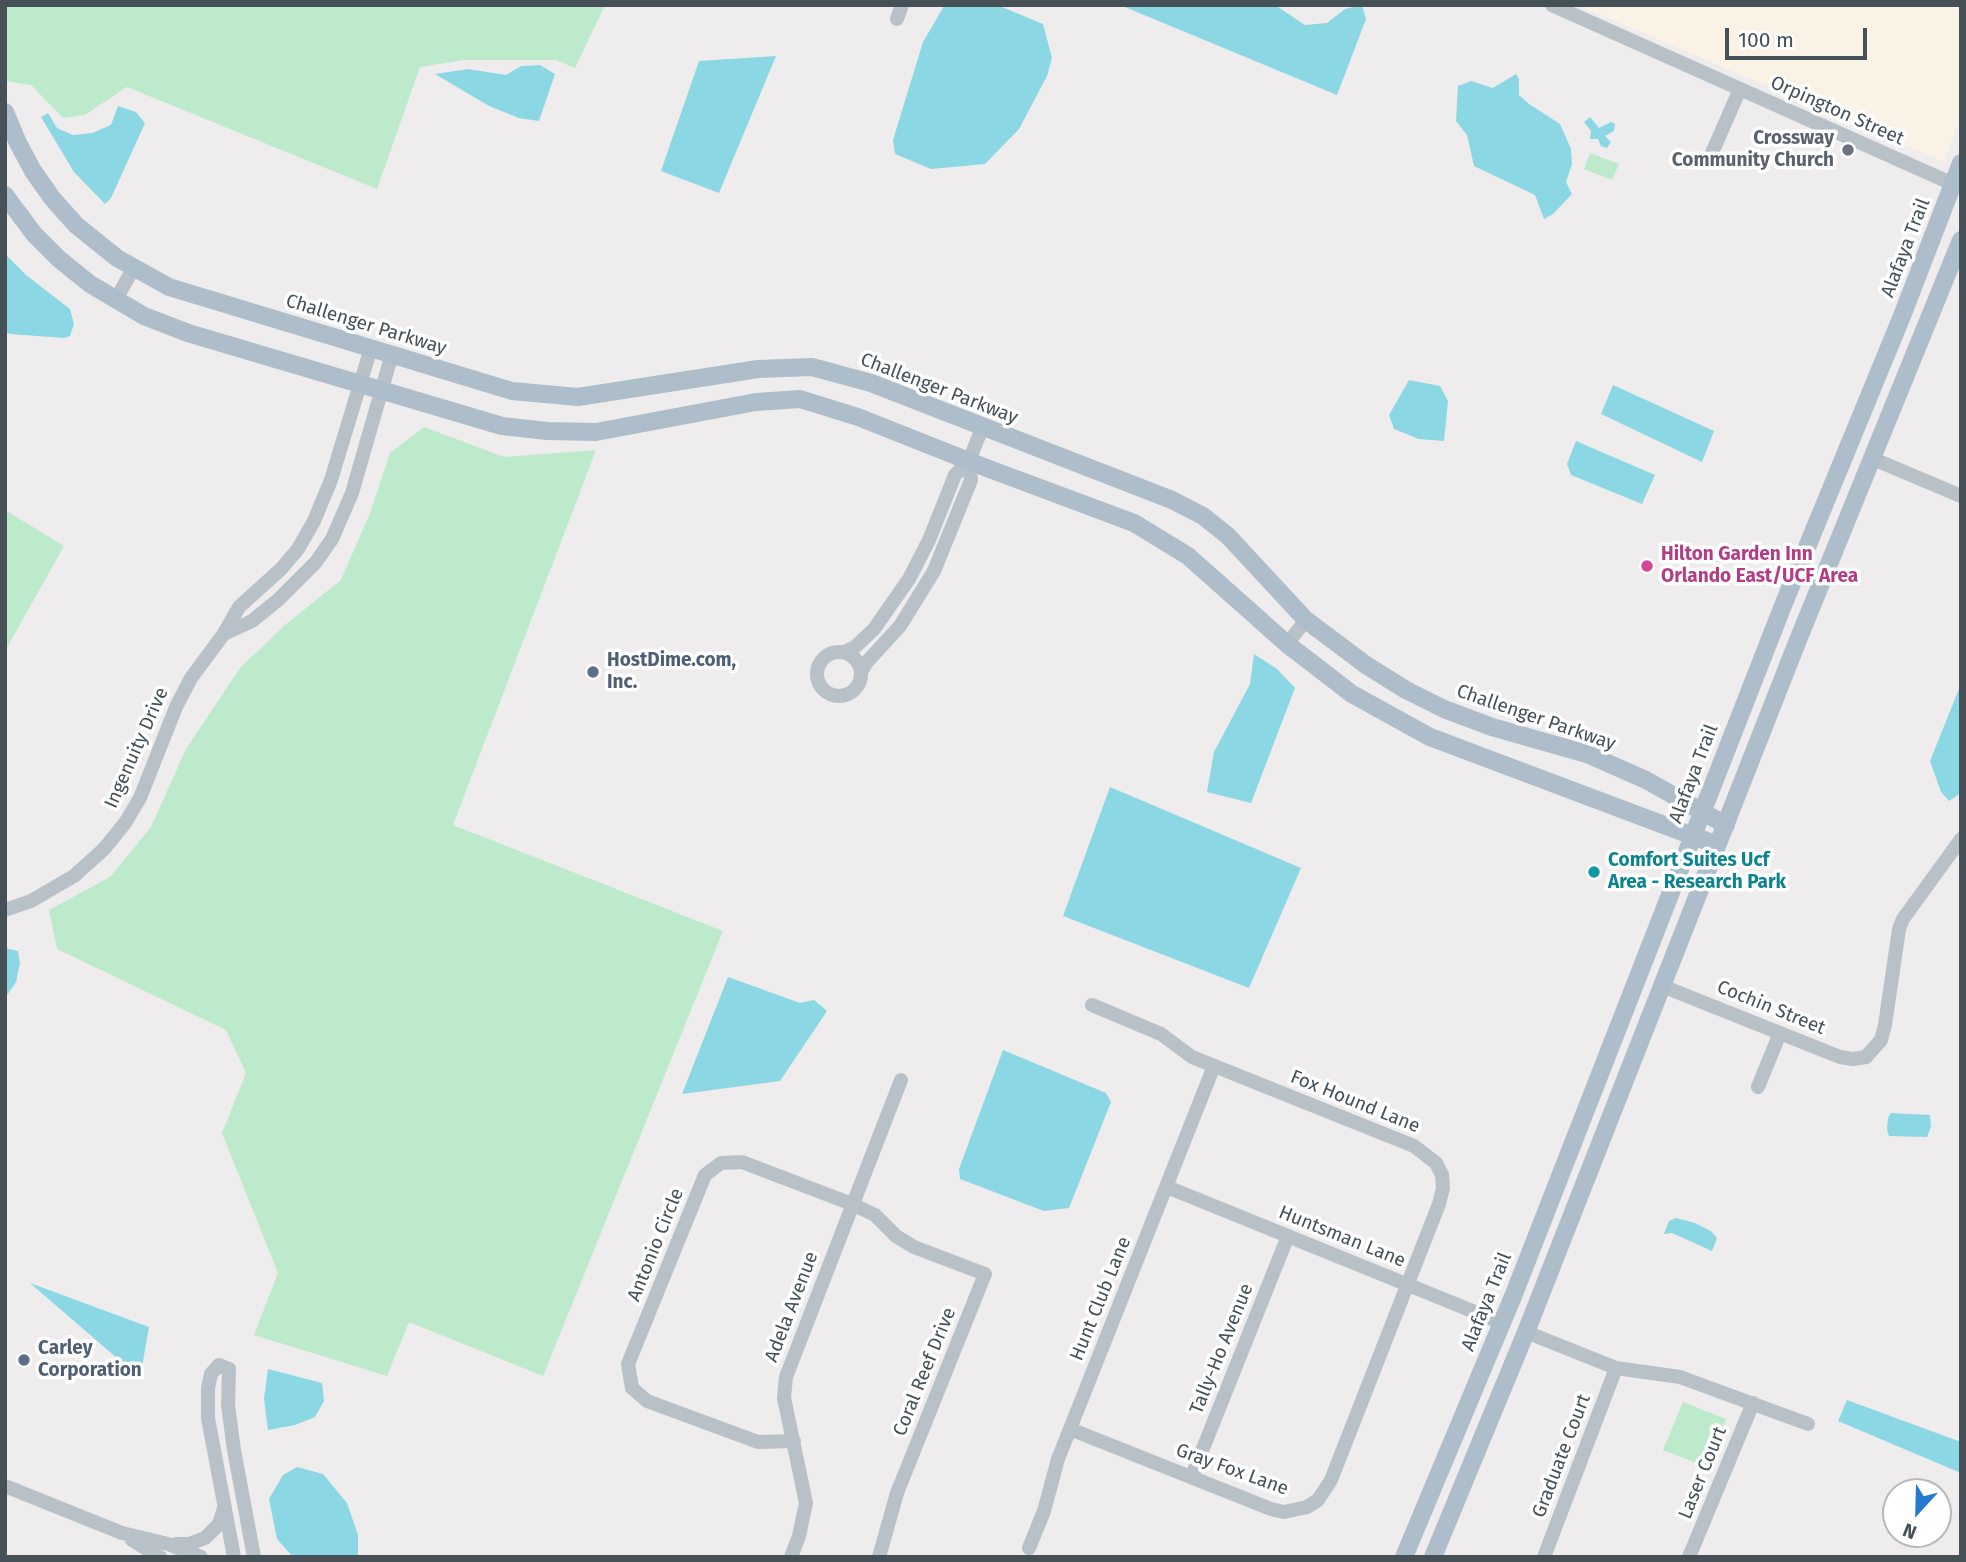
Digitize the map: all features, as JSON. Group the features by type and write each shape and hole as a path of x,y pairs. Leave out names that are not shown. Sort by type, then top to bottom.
{"main road":[{"name":"Challenger Parkway","path":"5,112 26,159 52,198 89,237 133,268 185,293 512,391 578,397 758,369 812,368 872,383 982,428 1139,486 1203,516 1228,536 1306,620 1366,665 1444,709 1492,727 1587,754 1646,780 1726,825"},
{"name":"Alafaya Trail","path":"1404,1557 1514,1294 1847,446 1957,190 1961,163"},
{"path":"5,195 47,248 74,272 115,301 171,327 502,426 596,432 756,402 800,399 858,417 1134,523 1188,555 1287,644 1352,694 1430,737 1717,845"},
{"path":"1433,1557 1513,1365 1871,458 1961,240"},
{"path":"1861,412 1863,440 1871,458"},
{"path":"1847,446 1857,460 1858,491"},
{"path":"1514,1294 1516,1319 1526,1332"},
{"path":"1502,1323 1511,1334 1513,1365"}],"street":[{"name":"Orpington Street","path":"1552,5 1957,190"},
{"path":"1708,162 1740,89"},
{"path":"115,301 133,268"},
{"name":"Ingenuity Drive","path":"5,909 31,901 64,883 97,856 119,832 143,790 183,692 205,656 223,635 239,607 281,569 298,549 314,521 331,480 370,348"},
{"name":"Ingenuity Drive","path":"223,635 252,621 278,600 316,562 332,539 348,505 392,354"},
{"path":"969,461 971,480 934,571 900,626 867,662 857,687 846,695 830,695 819,686 816,674 819,663 825,656 855,647 895,602 920,560 955,475 969,461 982,428"},
{"path":"1871,458 1961,496"},
{"path":"1287,644 1306,620"},
{"path":"844,652 856,660 861,672"},
{"name":"Cochin Street","path":"1662,986 1840,1057 1866,1057 1881,1040 1899,929 1903,919 1961,839"},
{"name":"Fox Hound Lane","path":"1091,1005 1161,1034 1184,1053 1428,1154 1443,1175 1439,1204 1409,1284"},
{"path":"1758,1087 1780,1033"},
{"name":"Hunt Club Lane","path":"1029,1548 1044,1511 1058,1459 1214,1066"},
{"name":"Adela Avenue","path":"791,1557 806,1503 784,1398 786,1377 901,1080"},
{"name":"Antonio Circle","path":"794,1441 758,1442 647,1401 632,1388 628,1364 705,1175 721,1163 742,1162 875,1215 896,1236 914,1247"},
{"name":"Huntsman Lane","path":"1167,1187 1502,1323"},
{"name":"Tally-Ho Avenue","path":"1192,1476 1288,1236"},
{"name":"Coral Reef Drive","path":"879,1557 897,1493 985,1274 914,1247"},
{"name":"Gray Fox Lane","path":"1070,1429 1284,1512 1297,1511 1318,1500 1331,1480 1409,1284"},
{"path":"1526,1332 1616,1368 1680,1377 1808,1424"},
{"path":"234,1557 208,1418 208,1388 211,1374 219,1366 229,1369 228,1405 254,1557"},
{"name":"Graduate Court","path":"1544,1557 1616,1368"},
{"name":"Laser Court","path":"1689,1557 1753,1403"},
{"path":"5,1486 122,1533 168,1544 201,1557"},
{"path":"168,1544 189,1544 205,1538 219,1524 225,1507"},
{"path":"122,1533 160,1557"}],"shaded area":[{"path":"1578,5 1961,5 1961,116 1944,162"}],"green space":[{"path":"5,5 605,5 575,68 556,60 463,60 420,67 377,189 127,87 85,115 63,118 31,85 5,81"},
{"path":"1590,153 1619,164 1612,180 1584,169"},
{"path":"424,427 504,457 596,450 453,825 723,931 543,1376 409,1322 387,1376 254,1335 278,1273 222,1133 246,1073 226,1030 57,949 49,910 110,877 151,827 186,749 240,668 285,625 341,580 370,513 390,453"},
{"path":"5,510 64,546 5,651"},
{"path":"1683,1402 1726,1419 1706,1467 1663,1450"}],"water":[{"path":"997,5 1043,24 1052,58 1047,76 1019,129 985,164 931,169 895,154 893,140 923,42 944,6"},
{"path":"1120,5 1275,5 1305,25 1327,23 1345,9 1362,5 1366,19 1337,95"},
{"path":"776,56 719,193 661,171 699,61"},
{"path":"540,65 555,74 539,121 519,118 489,106 435,74 468,69 506,75 521,66"},
{"path":"1516,74 1519,79 1519,95 1560,124 1571,149 1572,164 1566,182 1572,194 1553,214 1544,219 1535,195 1474,166 1467,135 1456,121 1458,86 1471,81 1493,88"},
{"path":"118,106 136,112 145,123 111,198 105,204 74,172 41,117 48,113 57,128 73,135 92,133 111,125"},
{"path":"1590,117 1599,128 1611,122 1615,124 1614,131 1605,136 1611,142 1607,148 1601,146 1598,139 1590,139 1591,131 1584,122"},
{"path":"5,254 26,275 70,309 74,324 70,336 64,338 5,332"},
{"path":"1409,380 1440,386 1448,401 1444,441 1419,439 1394,429 1389,415"},
{"path":"1613,385 1714,431 1702,462 1601,414"},
{"path":"1576,441 1655,475 1642,504 1571,475 1567,464"},
{"path":"1254,654 1277,669 1295,688 1251,803 1207,792 1214,752 1250,684"},
{"path":"1961,684 1961,793 1949,801 1941,792 1930,761"},
{"path":"1110,787 1301,868 1249,988 1063,916"},
{"path":"5,948 18,951 20,963 16,982 5,998"},
{"path":"728,977 800,1003 814,1000 827,1011 780,1081 682,1094"},
{"path":"1003,1050 1106,1093 1111,1102 1069,1208 1044,1211 960,1179 959,1169"},
{"path":"1891,1113 1930,1115 1931,1127 1927,1137 1889,1136 1888,1118"},
{"path":"1676,1218 1711,1231 1717,1238 1712,1251 1672,1233 1664,1234 1669,1221"},
{"path":"30,1283 149,1327 140,1378"},
{"path":"268,1369 322,1383 324,1401 315,1417 295,1425 268,1430 264,1399"},
{"path":"1847,1400 1961,1442 1961,1473 1838,1421"},
{"path":"297,1467 323,1474 347,1503 358,1535 358,1557 293,1557 277,1539 269,1499 283,1475"}],"place":[{"name":"Crossway Community Church","path":"1848,150"},
{"name":"Hilton Garden Inn Orlando East/UCF Area","path":"1647,566"},
{"name":"HostDime.com, Inc.","path":"593,672"},
{"name":"Comfort Suites Ucf Area - Research Park","path":"1594,872"},
{"name":"Carley Corporation","path":"24,1360"}]}
